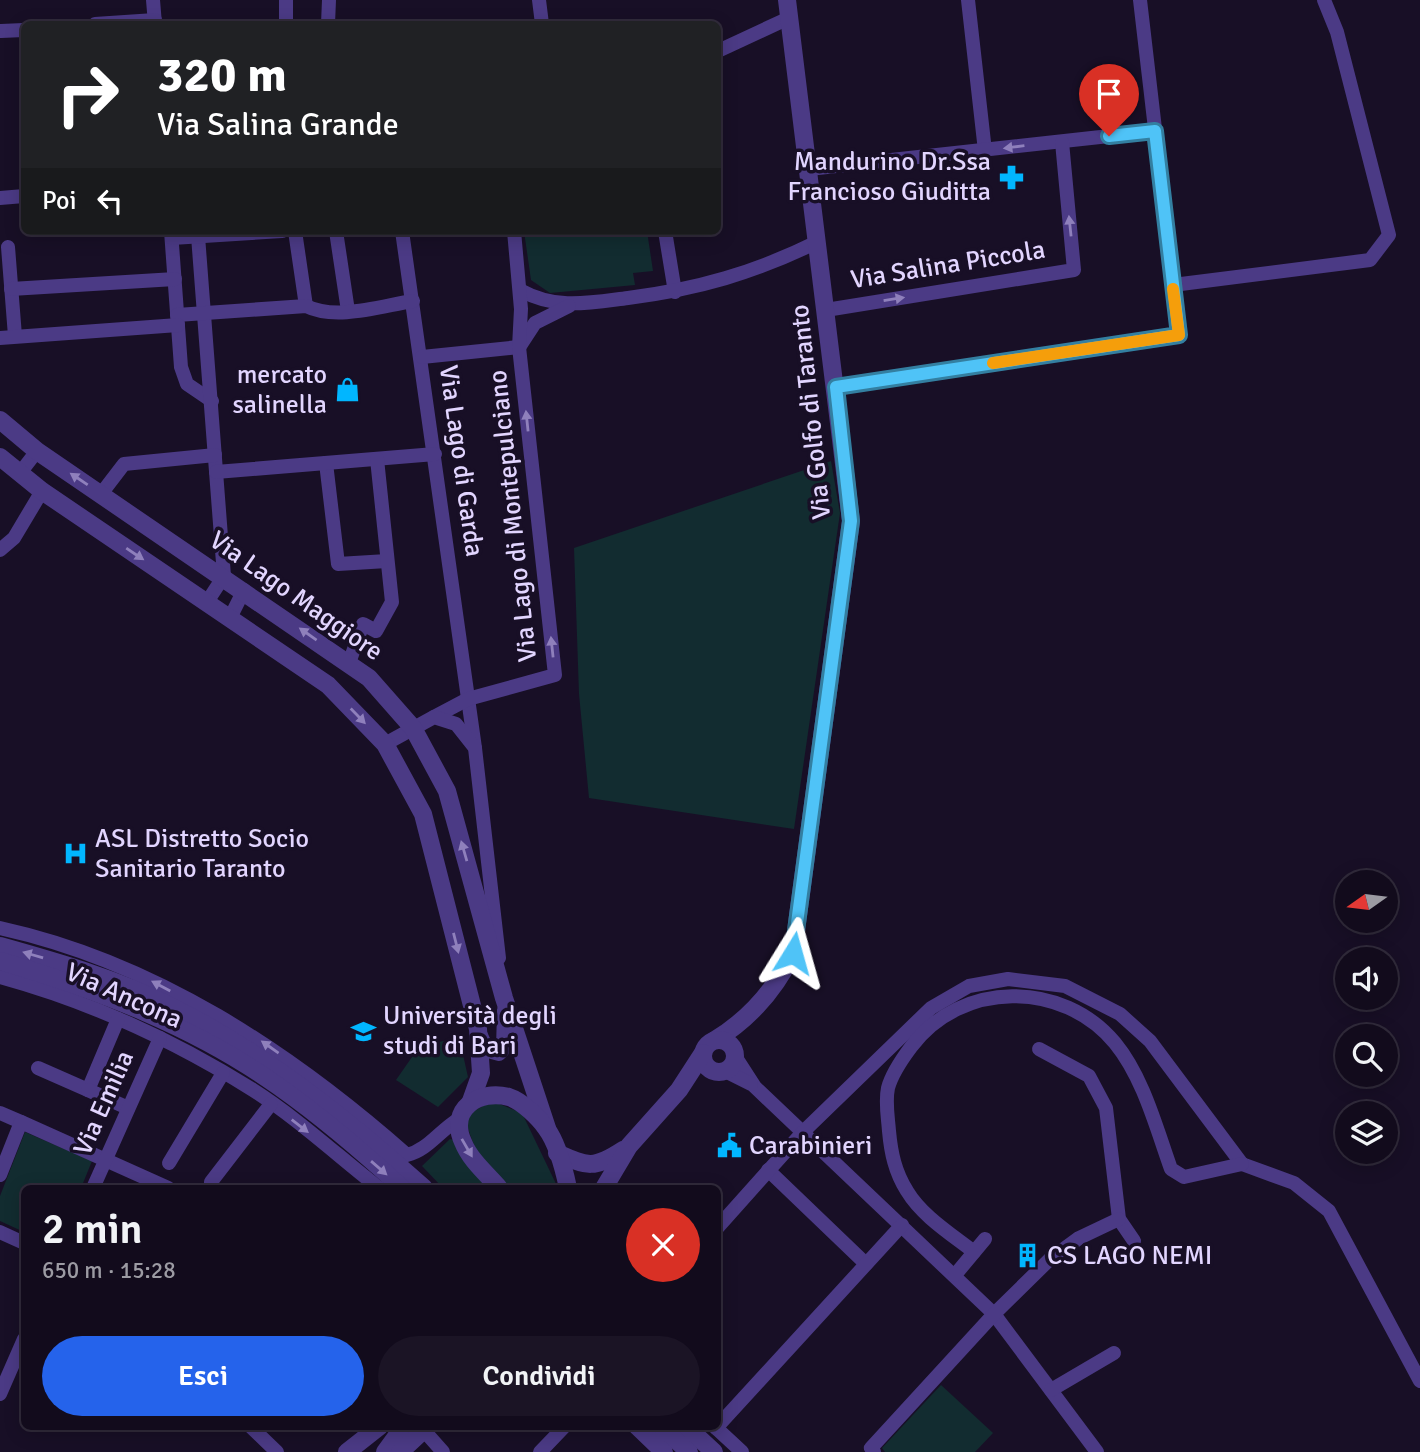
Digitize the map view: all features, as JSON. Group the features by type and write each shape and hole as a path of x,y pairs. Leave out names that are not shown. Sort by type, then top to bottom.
{"street":[{"path":"153,0 155,21"},
{"path":"286,0 286,21"},
{"path":"328,21 329,0"},
{"path":"539,0 542,21"},
{"path":"836,387 1179,335 1140,0"},
{"path":"1173,285 1370,260 1389,235 1337,32 1324,0"},
{"path":"972,1 985,151"},
{"path":"721,49 788,9"},
{"name":"Via Golfo di Taranto","path":"709,1047 751,1013 777,984 793,953 851,521 788,9"},
{"path":"1,31 21,30"},
{"path":"809,169 1155,131"},
{"name":"Via Salina Piccola","path":"826,310 1074,270 1062,142"},
{"path":"0,198 21,196"},
{"path":"172,235 181,367 187,384 212,401"},
{"path":"185,235 215,235"},
{"path":"296,235 306,306"},
{"path":"336,235 348,311"},
{"name":"Via Lago di Garda","path":"403,235 422,357 475,748 504,998 503,1050 494,1054 488,1051 478,1029"},
{"name":"Via Lago di Montepulciano","path":"468,699 555,674 519,347 520,290 514,235"},
{"path":"666,235 675,292"},
{"path":"198,236 224,576 207,602"},
{"path":"520,290 540,301 569,306 675,292 767,267 817,243"},
{"path":"8,247 11,289 7,337 178,320 204,313 306,306 316,311 348,311 413,301"},
{"path":"11,289 175,279"},
{"path":"519,347 535,323 569,306"},
{"name":"Via Lago di Montepulciano","path":"422,357 519,347"},
{"name":"Via Lago Maggiore","path":"0,420 37,451 349,663 369,678 413,728 447,792 504,998 568,1185"},
{"path":"20,473 37,451"},
{"path":"216,472 435,454"},
{"path":"102,494 124,464 215,455"},
{"name":"Via Lago Maggiore","path":"0,457 42,491 328,685 385,744 423,814 478,1029 481,1073 471,1101 459,1119"},
{"path":"349,663 363,624 376,631 392,602 377,458"},
{"path":"326,463 338,564 387,561"},
{"path":"0,550 14,538 42,491"},
{"path":"230,618 244,590"},
{"path":"385,744 468,699"},
{"path":"434,717 456,724 475,748"},
{"path":"445,896 475,889"},
{"name":"Via Ancona","path":"0,928 30,934 133,971 232,1024 341,1097 407,1155 419,1152 445,1127 459,1119"},
{"path":"0,946 69,965 169,1005 245,1056 331,1108 421,1185"},
{"path":"0,961 62,979 245,1056 399,1185"},
{"name":"Via Ancona","path":"0,977 72,999 160,1038 223,1073 271,1104 375,1185"},
{"path":"721,1224 803,1132 931,1008 969,986 1008,979 1032,979 1065,986 1096,999 1120,1014 1150,1041 1242,1164"},
{"path":"89,1090 112,1017 97,994"},
{"path":"974,1252 908,1194 892,1159 887,1111 893,1077 923,1032 945,1015 970,1004 1002,996 1031,996 1058,1001 1086,1015 1115,1043 1134,1073 1171,1169 1184,1177 1242,1164 1294,1183 1329,1211 1420,1381"},
{"path":"1086,1015 1096,999"},
{"name":"Via Golfo di Taranto","path":"727,1061 751,1013"},
{"path":"232,1024 245,1056"},
{"name":"Via Emilia","path":"94,1185 160,1038"},
{"path":"606,1185 629,1146 679,1090 709,1047 725,1041 727,1061 995,1314 1097,1452"},
{"path":"709,1047 705,1062 727,1061"},
{"path":"1039,1049 1089,1076 1106,1108 1119,1219 1134,1241"},
{"path":"203,1062 245,1056"},
{"path":"679,1090 727,1061"},
{"path":"873,1064 893,1077"},
{"path":"38,1068 128,1108"},
{"path":"169,1163 223,1073"},
{"path":"471,1101 483,1096 510,1097 547,1128"},
{"path":"211,1182 271,1104"},
{"path":"0,1113 161,1185"},
{"path":"459,1119 463,1144 497,1185"},
{"path":"0,1175 21,1122"},
{"path":"557,1153 589,1166 603,1163 629,1146"},
{"path":"768,1170 866,1264"},
{"path":"889,1213 908,1194"},
{"path":"874,1452 871,1448 995,1314 1069,1245 1119,1219"},
{"path":"721,1421 902,1224"},
{"path":"0,1232 21,1242"},
{"path":"955,1275 985,1239"},
{"path":"0,1394 21,1346"},
{"path":"1051,1390 1114,1353"},
{"path":"254,1430 277,1452"},
{"path":"345,1452 362,1430"},
{"path":"345,1452 375,1430"},
{"path":"385,1452 401,1430"},
{"path":"400,1452 422,1430"},
{"path":"426,1430 443,1452"},
{"path":"540,1452 561,1430"},
{"path":"641,1430 664,1452"},
{"path":"665,1430 689,1452"},
{"path":"690,1430 713,1452"},
{"path":"718,1430 742,1452"}],"green space":[{"path":"525,235 648,235 653,271 633,273 635,285 550,293 531,280"},
{"path":"831,461 840,513 794,829 589,798 579,694 574,548"},
{"path":"459,1037 468,1077 438,1107 396,1080 419,1047"},
{"path":"492,1101 522,1113 557,1185 505,1185 485,1163 476,1148 465,1116"},
{"path":"25,1132 92,1161 82,1185 21,1185 21,1231 0,1221 0,1196"},
{"path":"450,1139 490,1185 440,1185 422,1166"},
{"path":"941,1385 993,1433 975,1452 885,1452 882,1448"}],"slow traffic":[{"path":"993,363 1179,335 1173,289"}],"place":[{"name":"Mandurino Dr.Ssa Francioso Giuditta","path":"1011,177"},
{"name":"mercato salinella","path":"347,390"},
{"name":"ASL Distretto Socio Sanitario Taranto","path":"75,854"},
{"name":"Università degli studi di Bari","path":"363,1031"},
{"name":"Carabinieri","path":"729,1146"},
{"name":"CS LAGO NEMI","path":"1027,1256"}],"route":[{"path":"793,953 851,521 836,387 1179,335 1155,131 1109,136"}]}
